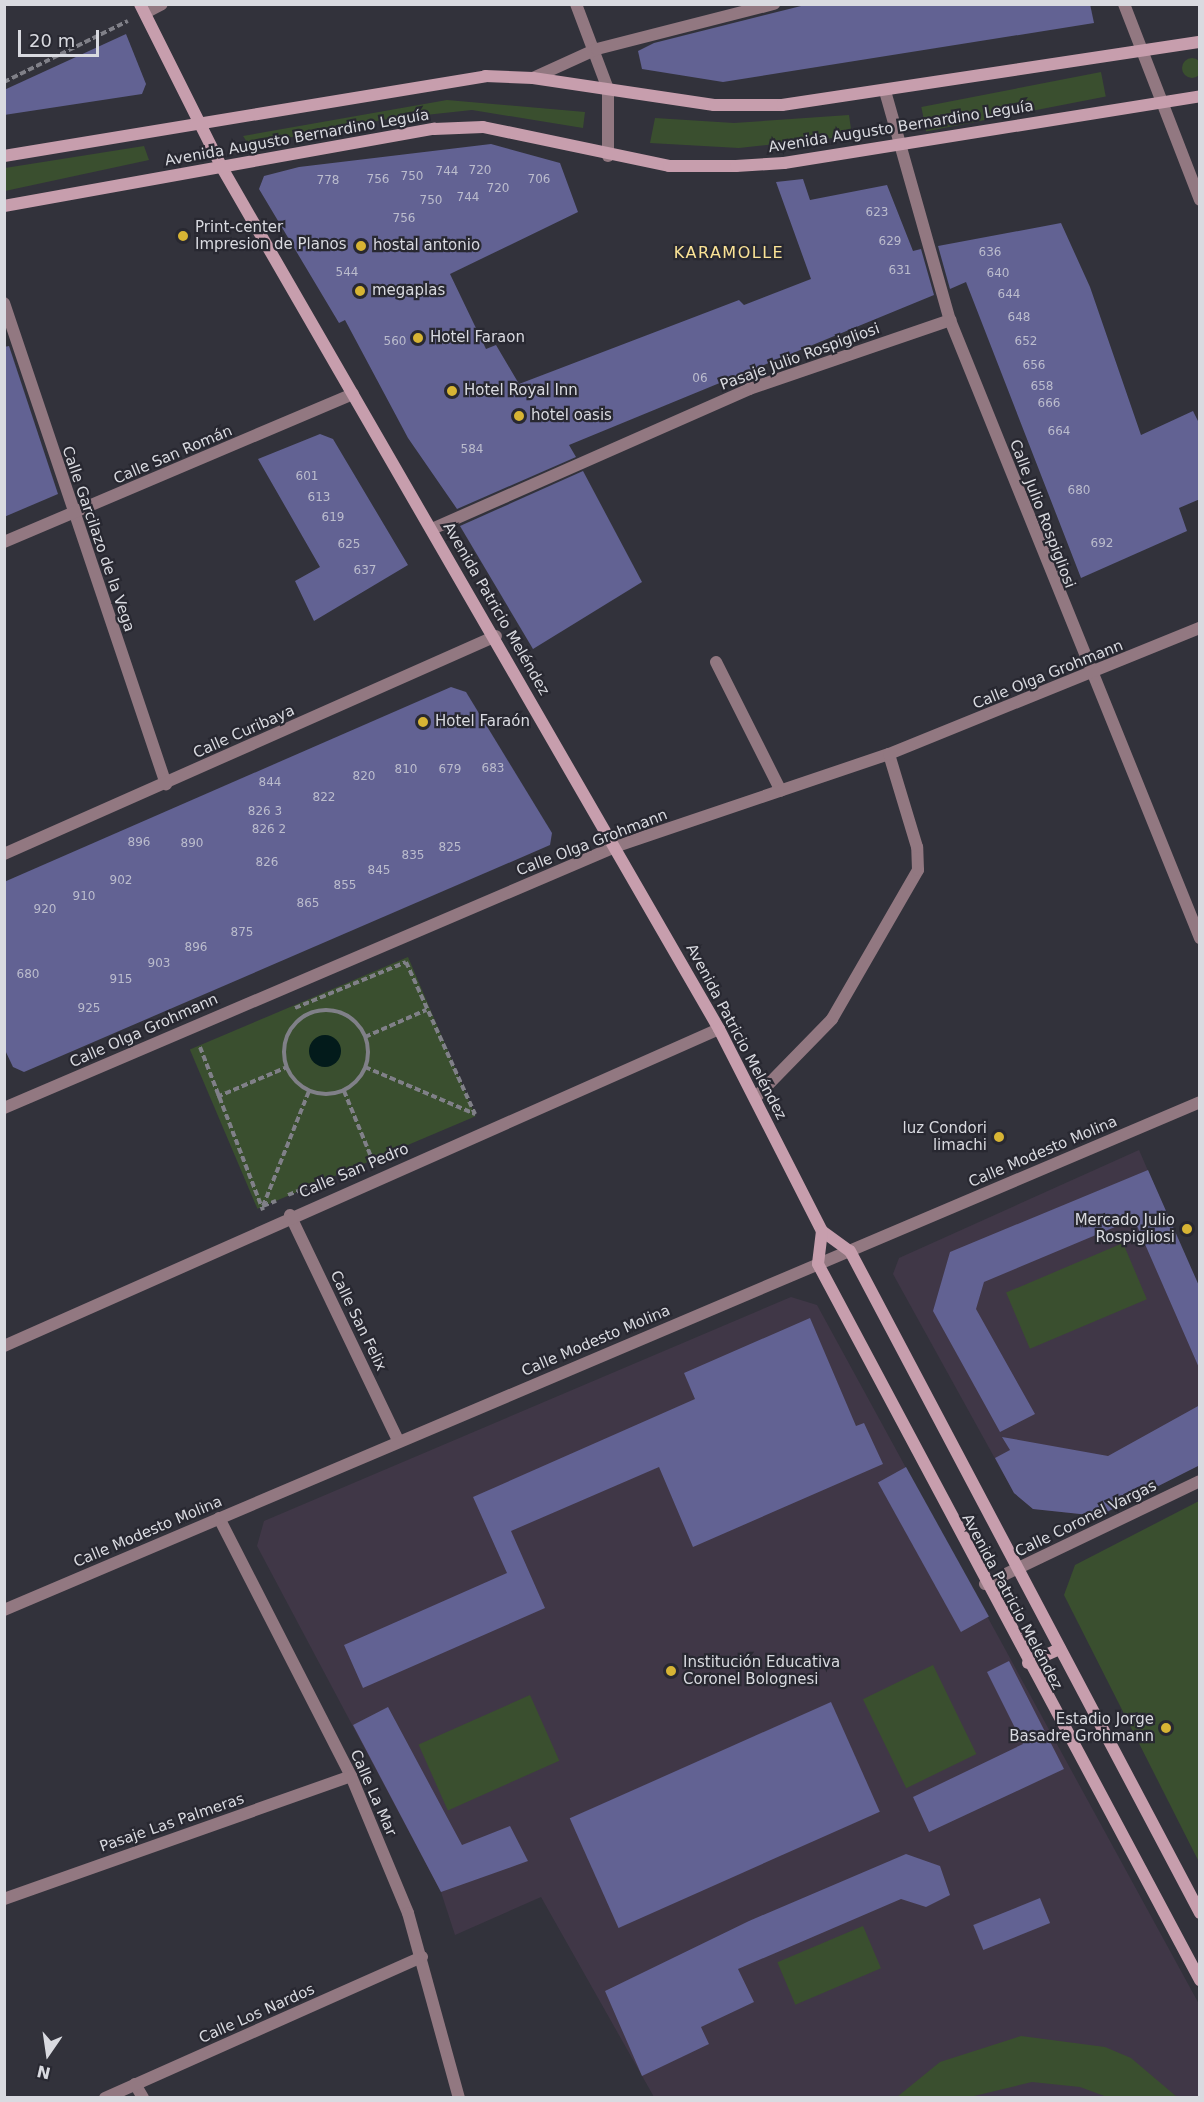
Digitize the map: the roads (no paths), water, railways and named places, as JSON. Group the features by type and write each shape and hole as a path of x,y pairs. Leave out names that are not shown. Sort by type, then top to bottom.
{"street":[{"path":"143,9 162,4"},
{"path":"576,4 597,49 608,89 608,156"},
{"path":"533,78 597,49 774,4"},
{"path":"1124,4 1200,200"},
{"name":"Avenida Patricio Meléndez","path":"143,9 221,166 496,636 719,1029 756,1097 822,1231 850,1251 1200,1913"},
{"name":"Avenida Augusto Bernardino Leguía","path":"4,156 201,126 459,80 533,78 714,105 783,105 1200,42"},
{"name":"Calle Julio Rospigliosi","path":"885,91 950,320 1090,676 1200,938"},
{"name":"Avenida Augusto Bernardino Leguía","path":"4,206 366,139 483,127 608,156 669,166 736,166 1200,96"},
{"name":"Calle Garcilazo de la Vega","path":"4,303 72,514 166,784"},
{"name":"Pasaje Julio Rospigliosi","path":"432,530 749,389 950,320"},
{"name":"Calle San Román","path":"4,542 353,394"},
{"name":"Calle Olga Grohmann","path":"6,1104 617,846 889,754 1090,676 1200,628"},
{"name":"Calle Curibaya","path":"4,854 496,636"},
{"path":"716,662 781,791"},
{"path":"756,1097 832,1019 918,870 917,848 889,754"},
{"name":"Calle San Pedro","path":"4,1346 290,1215 719,1029"},
{"name":"Calle Modesto Molina","path":"4,1610 398,1440 1200,1102"},
{"name":"Calle San Felix","path":"290,1215 398,1440"},
{"path":"818,1264 822,1231"},
{"name":"Avenida Patricio Meléndez","path":"818,1264 985,1584 1200,1980"},
{"name":"Calle Coronel Vargas","path":"985,1584 1200,1481"},
{"name":"Calle La Mar","path":"219,1518 351,1776 422,1957 459,2097"},
{"path":"1028,1663 1060,1649"},
{"name":"Pasaje Las Palmeras","path":"4,1899 351,1776"},
{"name":"Calle Los Nardos","path":"105,2097 422,1957"},
{"path":"135,2084 143,2097"}],"place":[{"name":"Print-center Impresion de Planos","path":"183,236"},
{"name":"hostal antonio","path":"361,246"},
{"name":"megaplas","path":"360,291"},
{"name":"Hotel Faraon","path":"418,338"},
{"name":"Hotel Royal Inn","path":"452,391"},
{"name":"hotel oasis","path":"519,416"},
{"name":"Hotel Faraón","path":"423,722"},
{"name":"luz Condori limachi","path":"999,1137"},
{"name":"Mercado Julio Rospigliosi","path":"1187,1229"},
{"name":"Institución Educativa Coronel Bolognesi","path":"671,1671"},
{"name":"Estadio Jorge Basadre Grohmann","path":"1166,1728"}],"district":[{"name":"KARAMOLLE","path":"729,253"}]}
